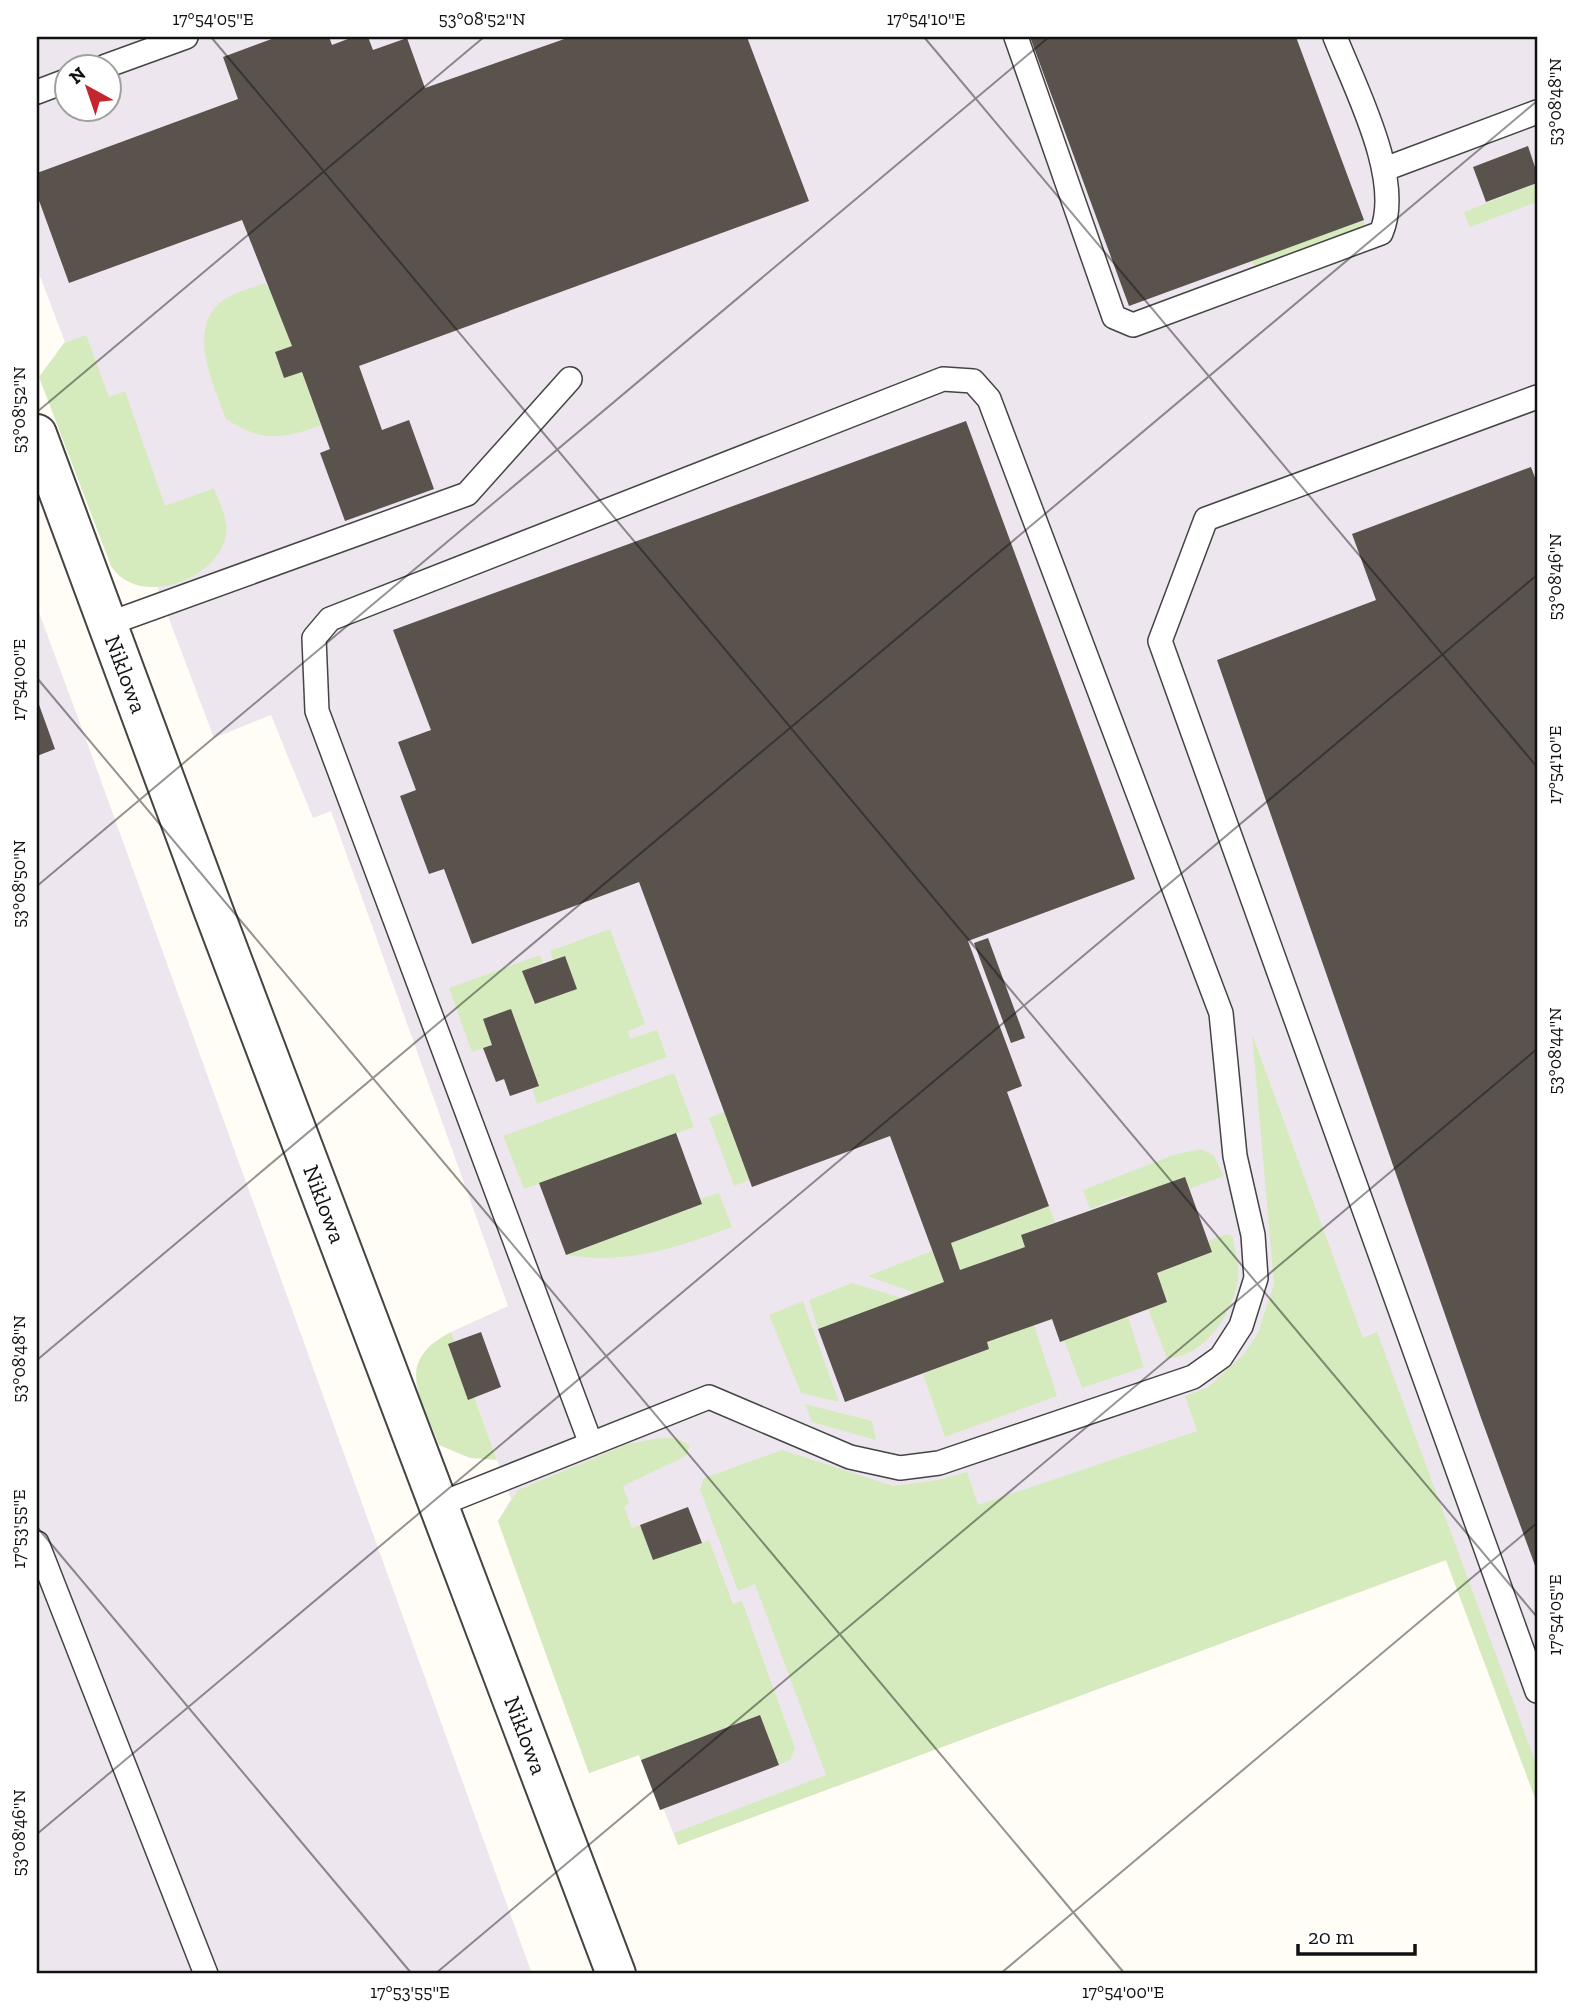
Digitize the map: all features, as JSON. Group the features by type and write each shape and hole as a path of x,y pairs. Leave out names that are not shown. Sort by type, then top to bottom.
{"street":[{"name":"Niklowa","path":"37,433 616,1974"}],"lane":[{"path":"122,60 186,37"},
{"path":"1016,37 1114,317 1133,325 1381,233 1388,216 1385,169 1335,37"},
{"path":"1385,169 1537,112"},
{"path":"108,624 467,494 570,379"},
{"path":"438,1505 709,1398 850,1457 900,1468 940,1463 1193,1377 1221,1357 1241,1325 1256,1278 1253,1235 1235,1156 1221,1013 989,400 973,382 943,379 330,619 314,638 317,710 591,1444"},
{"path":"1537,397 1206,519 1160,641 1537,1691"},
{"path":"37,1543 206,1974"}],"shaded area":[{"path":"37,37 1537,37 1537,1803 1446,1560 678,1845 664,1810 660,1810 639,1755 589,1773 498,1521 511,1499 451,1332 508,1306 331,811 313,818 271,715 214,738 37,268"},
{"path":"37,607 91,753 532,1974 37,1974"}],"green space":[{"path":"1537,183 1537,202 1470,227 1464,212"},
{"path":"1364,220 1364,228 1257,268 1251,261"},
{"path":"265,283 267,288 271,286 292,346 275,352 284,378 302,372 321,425 283,436 251,432 226,419 210,374 204,340 206,324 213,311 225,299"},
{"path":"86,335 109,397 125,391 165,506 214,488 223,511 227,529 220,551 208,565 176,584 139,586 123,579 111,566 39,377 64,343"},
{"path":"610,929 645,1024 628,1031 630,1039 657,1030 667,1057 537,1104 532,1089 539,1086 511,1009 483,1019 492,1045 472,1052 449,988 540,955 543,963 523,971 534,1004 577,989 565,956 553,960 550,951"},
{"path":"1252,1034 1363,1338 1377,1332 1537,1766 1537,1803 1446,1560 678,1845 674,1833 826,1775 755,1584 738,1591 700,1489 704,1478 782,1450 893,1486 938,1480 967,1472 978,1505 1197,1431 1185,1396 1208,1387 1244,1354 1258,1333 1274,1284"},
{"path":"674,1073 694,1127 524,1189 503,1136"},
{"path":"724,1112 749,1180 734,1186 709,1118"},
{"path":"1202,1149 1214,1156 1224,1176 1189,1189 1129,1198 1128,1195 1090,1209 1083,1190 1176,1154"},
{"path":"719,1193 732,1227 651,1253 610,1258 566,1255 702,1204 700,1199"},
{"path":"1049,1206 1055,1222 1021,1235 1025,1247 960,1270 951,1243"},
{"path":"1227,1234 1232,1236 1238,1269 1238,1279 1230,1306 1205,1342 1181,1356 1167,1358 1148,1309 1167,1302 1157,1273 1212,1252 1208,1241"},
{"path":"932,1251 944,1282 915,1293 868,1276"},
{"path":"852,1283 902,1298 818,1329 809,1300"},
{"path":"803,1301 839,1402 801,1393 769,1315"},
{"path":"1128,1317 1144,1367 1082,1388 1064,1340"},
{"path":"1034,1325 1057,1396 945,1437 923,1374 989,1349 987,1342"},
{"path":"451,1332 497,1460 470,1458 439,1445 420,1397 416,1382 422,1356 433,1344"},
{"path":"805,1404 872,1421 876,1440 812,1422"},
{"path":"674,1438 690,1445 686,1456 623,1486 629,1503 624,1507 632,1528 640,1525 653,1560 709,1540 733,1604 742,1601 795,1748 790,1760 779,1765 759,1715 641,1760 639,1755 589,1773 498,1521 518,1490 628,1444"}],"building":[{"path":"277,37 329,37 332,45 353,37 368,37 373,50 407,38 425,88 570,37 747,37 809,201 359,366 382,430 409,420 434,489 345,521 320,453 330,449 302,372 284,378 275,352 292,346 242,220 69,283 37,195 37,173 238,99 223,57"},
{"path":"1030,37 1296,37 1364,220 1129,306"},
{"path":"1528,146 1537,173 1537,183 1486,202 1473,167"},
{"path":"966,421 1135,879 968,941 1022,1086 1007,1092 1049,1206 951,1243 960,1270 1025,1247 1021,1235 1185,1177 1212,1252 1157,1273 1167,1302 1060,1342 1052,1319 987,1342 989,1349 845,1402 818,1329 944,1282 890,1136 752,1187 639,882 472,944 444,869 429,874 400,796 416,790 398,742 431,730 393,630"},
{"path":"1531,467 1537,483 1537,1571 1481,1418 1217,660 1376,600 1352,534"},
{"path":"37,699 55,749 37,756"},
{"path":"988,938 1025,1038 1011,1043 974,943"},
{"path":"565,956 577,989 535,1004 522,971"},
{"path":"511,1009 539,1086 510,1096 504,1079 496,1082 483,1048 492,1045 483,1019"},
{"path":"676,1133 702,1204 566,1255 539,1183"},
{"path":"481,1332 501,1387 468,1400 448,1344"},
{"path":"688,1507 702,1543 653,1560 640,1525"},
{"path":"760,1715 779,1765 660,1810 641,1760"}]}
